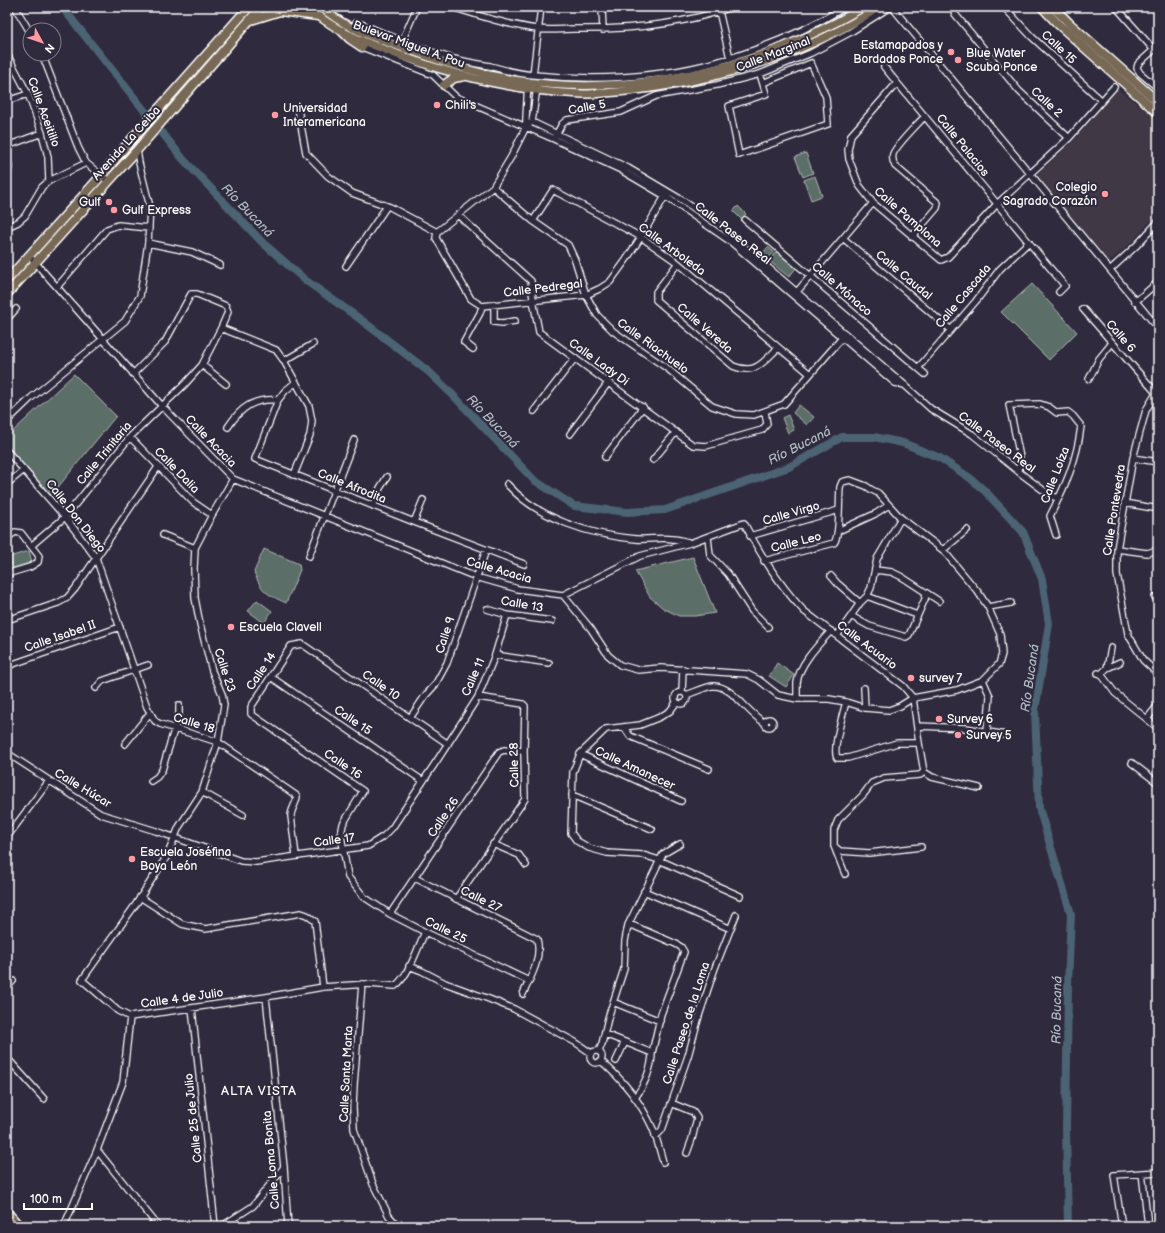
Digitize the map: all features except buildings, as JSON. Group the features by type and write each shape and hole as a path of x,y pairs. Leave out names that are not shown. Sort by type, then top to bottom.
{"highway":[{"path":"239,19 244,7"},
{"name":"Avenida La Ceiba","path":"7,294 105,178 131,140 249,7"},
{"name":"Avenida La Ceiba","path":"7,280 29,255 105,178 138,149 261,7"},
{"path":"1042,7 1058,24 1158,113"},
{"path":"1053,7 1158,102"},
{"path":"251,20 280,11 318,16"},
{"path":"342,32 362,47"},
{"path":"444,85 454,78 464,76"},
{"path":"7,1212 19,1226"}],"main road":[{"name":"Bulevar Miguel A. Pou","path":"307,7 342,32 369,44 431,67 488,82 537,86 582,94 670,86 706,79 749,67 794,50 849,25 878,7"},
{"name":"Bulevar Miguel A. Pou","path":"321,7 334,18 353,29 372,37 458,68 528,85"},
{"name":"Bulevar Miguel A. Pou","path":"537,86 615,84 662,80 705,72 739,63 785,46 846,18 864,7"}],"street":[{"path":"14,7 24,22"},
{"path":"402,41 417,7"},
{"path":"452,7 489,18 538,29 603,30 671,23 719,9 732,7"},
{"path":"533,75 540,7"},
{"path":"602,7 603,30"},
{"path":"353,29 356,23 361,24 402,41 455,59 533,75 592,78 655,74 694,67 730,58 790,36 829,17 845,7"},
{"path":"891,7 1158,328"},
{"name":"Calle Marginal","path":"632,108 656,96 717,85 760,74 811,53 843,37 891,7"},
{"name":"Calle 2","path":"958,7 954,12 955,14 1019,91 1069,138"},
{"name":"Calle 15","path":"1004,7 1032,37 1102,101"},
{"path":"1116,7 1156,48 1138,64 1137,68 1140,73 1158,88"},
{"path":"719,9 730,58"},
{"path":"362,47 433,75 456,97 526,127"},
{"name":"Calle Aceitillo","path":"7,54 28,94 42,134 48,157 49,181"},
{"path":"45,62 78,147 86,163 105,178"},
{"path":"760,74 766,94 729,106 739,155 828,124 826,97 811,63 763,83"},
{"name":"Calle Palacios","path":"884,67 1065,286 1059,292"},
{"name":"Calle Pamplona","path":"896,83 853,133 849,142 848,155 859,185 872,203 939,259 945,259 948,257 997,204 1069,138 1114,87"},
{"path":"526,127 528,85"},
{"path":"473,349 464,342 480,313 482,306 471,299 436,238 437,232 493,187 511,157 526,127 532,122 537,86"},
{"path":"7,101 28,94"},
{"name":"Calle 5","path":"555,137 562,124 567,120 621,112 632,108"},
{"path":"298,109 306,152 328,176 352,193 387,206 437,232"},
{"path":"912,237 937,208 938,203 895,166 893,155 897,148 925,116"},
{"name":"Calle Paseo Real","path":"532,122 555,137"},
{"name":"Calle Paseo Real","path":"526,127 555,137 628,168 721,227 842,338 896,383 905,385"},
{"path":"7,146 42,134"},
{"path":"7,421 31,398 125,321 140,296 148,243 150,207 138,163 138,149"},
{"path":"7,155 9,167 7,175"},
{"path":"7,227 18,222 25,216 42,187 49,181 86,163"},
{"name":"Calle Riachuelo","path":"493,187 533,220 568,245 575,260 586,295 597,315 613,331 668,369 712,406 736,414 754,414 765,412 784,404 842,338"},
{"name":"Calle Arboleda","path":"533,220 553,190 641,237 678,264 810,374"},
{"name":"Calle Pedregal","path":"482,306 586,295 610,282 641,237 666,193"},
{"path":"795,294 811,277 872,203"},
{"path":"346,266 387,206"},
{"name":"Calle Lady Di","path":"458,215 531,281 539,332 693,445 706,446 762,430 767,424 765,412"},
{"name":"Calle Mónaco","path":"746,220 925,374"},
{"path":"1110,270 1137,245 1158,222"},
{"path":"57,287 107,229 118,225 149,228"},
{"name":"Calle Caudal","path":"843,238 950,329"},
{"name":"Calle Cascada","path":"918,368 950,329 976,301 1000,269 1029,242"},
{"path":"148,243 192,252 220,265"},
{"name":"Calle Acacia","path":"29,255 162,406 233,479 476,577 518,589 563,595"},
{"name":"Calle Vereda","path":"678,264 656,292 656,300 727,361 733,366 744,370 754,369 761,365 778,348"},
{"path":"1135,302 1158,282"},
{"name":"Calle Trinitaria","path":"31,546 65,517 130,437 185,384 202,365 228,312 226,306 197,294 191,294 166,342 133,374"},
{"name":"Calle Paseo Real","path":"795,294 905,385 931,409 972,434 1051,496 1059,498"},
{"path":"494,304 494,322 502,323 515,321"},
{"path":"7,319 16,310"},
{"name":"Calle 6","path":"1083,310 1157,393"},
{"path":"221,328 276,350 284,360 309,406 312,421 310,435 294,474"},
{"path":"1089,379 1099,359 1112,343"},
{"path":"284,360 313,344"},
{"path":"534,411 575,358"},
{"path":"202,365 226,384"},
{"name":"Calle Afrodita","path":"296,382 285,391 278,400 255,459 524,564"},
{"path":"570,434 608,383"},
{"name":"Calle Pontevedra","path":"1157,393 1146,410 1133,458 1117,549 1117,574 1128,634 1143,660 1158,674"},
{"path":"228,427 235,416 254,402 265,399 278,400"},
{"name":"Calle Loíza","path":"1019,472 1020,457 1009,405 1040,404 1049,407 1057,413 1068,412 1073,416 1081,426 1079,443 1073,465 1050,516 1056,535"},
{"path":"609,455 643,407"},
{"path":"653,460 660,457 676,432"},
{"name":"Calle Dalia","path":"130,437 193,502 212,516"},
{"path":"309,556 354,440"},
{"name":"Calle Don Diego","path":"7,451 65,517 96,558 120,627"},
{"path":"1133,458 1158,462"},
{"path":"7,620 58,603 67,598 75,589 158,467"},
{"path":"7,484 24,470"},
{"path":"373,506 380,488 387,477"},
{"path":"163,535 196,548 233,479"},
{"path":"768,627 752,611 728,574 710,555 708,537 640,556 563,595 591,629 608,655 620,665 638,670 661,668 747,674 759,680 778,695 797,699 829,699 846,702 865,708 889,710 900,706 913,698 957,690 983,680 998,664 1002,654 999,634 988,607 970,582 943,550 902,518 872,490 850,480 842,482 840,487 838,531"},
{"path":"507,484 537,510 568,524 609,536 638,539 672,539 690,543"},
{"path":"414,522 423,500"},
{"path":"1124,503 1153,508"},
{"name":"Calle Leo","path":"764,561 831,545 837,540 838,531 869,517 889,505"},
{"name":"Calle Virgo","path":"750,536 839,510"},
{"path":"837,636 860,602 867,596 871,588 877,559 902,518"},
{"name":"Calle Acuario","path":"708,537 744,524 764,561 790,597 804,611 903,686 913,698"},
{"path":"943,550 967,530"},
{"path":"7,538 15,532 21,534 39,556 38,562 30,567 10,573 7,572"},
{"name":"Calle 23","path":"176,837 179,827 202,792 218,742 224,705 222,694 212,671 195,598 194,568 196,548"},
{"path":"1117,549 1147,553 1158,550"},
{"name":"Calle 9","path":"410,718 425,696 435,685 447,663 486,550"},
{"path":"875,570 892,572 939,601"},
{"path":"831,576 837,583 860,602"},
{"path":"851,616 869,626 906,637 909,635 925,599 926,593"},
{"path":"867,596 917,615"},
{"path":"988,607 1011,603"},
{"name":"Calle 13","path":"487,609 507,614 552,621"},
{"name":"Calle 11","path":"448,744 478,696 495,655 507,614"},
{"name":"Calle 18","path":"120,627 150,713 155,721 174,729 218,742 297,796 290,816 296,856"},
{"name":"Calle Isabel II","path":"7,668 13,664 120,627"},
{"path":"797,699 797,682 802,668 813,650 831,631"},
{"name":"Calle 10","path":"302,644 448,744"},
{"name":"Calle 14","path":"256,718 251,714 250,707 291,646 302,644"},
{"path":"1107,668 1111,648"},
{"path":"495,655 549,663"},
{"path":"1120,662 1107,668 1100,674 1115,693 1158,728"},
{"path":"96,688 102,681 148,665"},
{"path":"676,703 684,704 687,699 684,694 683,669"},
{"name":"Calle 15","path":"271,676 423,781"},
{"path":"983,680 990,696 987,731"},
{"path":"740,896 659,860 643,855 607,853 589,848 577,841 571,833 573,772 580,754 606,729 640,725 660,717 670,711 676,703 675,695 678,692 684,694 713,686 723,687 759,720 765,723"},
{"path":"864,688 865,708"},
{"name":"Calle 28","path":"456,899 525,799 525,706 523,704 478,696"},
{"path":"913,698 924,772 932,777 979,788"},
{"path":"846,702 834,754 837,758 848,758 897,743 919,742"},
{"path":"151,781 157,777 162,770 179,714 179,705"},
{"path":"1146,718 1158,705"},
{"path":"125,744 150,713"},
{"name":"Calle 16","path":"256,718 363,790 342,824 341,835 344,850"},
{"path":"624,726 630,736 709,769"},
{"path":"917,726 966,728 1006,735"},
{"name":"Calle 17","path":"176,837 248,862 368,846 384,836 392,828 448,744"},
{"name":"Calle 26","path":"390,914 416,878 499,752 504,750 524,751"},
{"name":"Calle Húcar","path":"7,753 101,814 176,837"},
{"name":"Calle Amanecer","path":"580,754 681,802"},
{"path":"1132,763 1158,783"},
{"path":"845,874 834,846 834,830 838,820 863,795 872,783 884,778 920,775 924,772"},
{"path":"7,837 49,781"},
{"path":"202,792 243,815"},
{"path":"572,795 652,829"},
{"name":"Calle 4 de Julio","path":"176,837 167,856 82,980 118,1011 130,1016 192,1008 323,987 362,984 395,986 399,983 409,966"},
{"path":"493,844 519,855 526,865"},
{"path":"601,1061 602,1055 599,1051 624,969 625,941 628,925 659,860 663,854 680,844"},
{"path":"834,846 840,851 869,853 920,847"},
{"name":"Calle 25","path":"344,850 348,877 364,897 390,914 425,932 529,981"},
{"name":"Calle 27","path":"416,878 537,939 539,946 538,961 529,981"},
{"path":"644,892 731,929"},
{"path":"140,897 182,924 205,929 301,913 307,915 315,921 323,987"},
{"name":"Calle Paseo de la Loma","path":"655,1137 662,1130 688,1056 699,1016 715,968 736,915"},
{"path":"628,925 634,926 676,944 681,947 684,952 660,1021 652,1053 652,1059 644,1081 635,1098"},
{"path":"425,932 409,966 445,983 489,998 514,1009 569,1039 591,1053"},
{"path":"7,987 13,981"},
{"path":"523,994 529,981"},
{"name":"Calle Santa Marta","path":"362,984 354,1086 354,1129 373,1184 389,1216 398,1226"},
{"name":"Calle Loma Bonita","path":"266,996 284,1167 288,1226"},
{"path":"613,1002 660,1021"},
{"name":"Calle 25 de Julio","path":"192,1008 215,1226"},
{"path":"64,1226 98,1150 123,1082 130,1016"},
{"path":"604,1034 652,1053"},
{"path":"616,1061 625,1042"},
{"path":"591,1053 594,1050 599,1051"},
{"path":"591,1053 590,1056 592,1062 598,1063 601,1061"},
{"path":"7,1058 44,1099"},
{"path":"601,1061 614,1073 635,1098 642,1109 655,1137 663,1162"},
{"path":"671,1103 693,1112 697,1118 692,1139 686,1153"},
{"path":"98,1150 158,1226"},
{"path":"222,1226 253,1206 284,1167"},
{"path":"1122,1226 1114,1175 1158,1172"},
{"path":"1142,1173 1148,1226"}],"shaded area":[{"name":"Colegio Sagrado Corazón","path":"1118,89 1158,120 1158,213 1134,240 1109,262 1035,176 1074,140"}],"green space":[{"path":"806,153 813,173 803,177 795,157"},
{"path":"815,176 822,196 811,200 804,180"},
{"path":"738,206 746,214 741,219 733,211"},
{"path":"768,247 774,252 767,260 761,255"},
{"path":"777,251 796,268 789,277 769,261"},
{"path":"1032,284 1077,332 1049,360 1001,312"},
{"path":"74,374 116,416 50,497 7,447 7,437"},
{"path":"799,405 814,417 807,425 793,413"},
{"path":"788,415 794,430 788,433 782,418"},
{"path":"264,549 299,564 300,570 286,603 266,592 254,572"},
{"path":"29,551 32,562 13,568 9,557"},
{"path":"693,557 715,613 695,616 679,616 663,608 650,597 635,571"},
{"path":"257,600 272,611 264,623 248,611"},
{"path":"777,663 794,675 786,687 769,676"}],"waterway":[{"name":"Río Bucaná","path":"62,7 183,159 262,242 305,280 360,319 429,372 534,480 574,506 627,512 665,510 789,467 842,437 874,437 903,443 940,458 970,478 985,491 1023,532 1042,579 1049,624 1035,711 1039,808 1071,914 1068,985 1066,1130 1068,1226"}],"place":[{"name":"Estamapados y Bordados Ponce","path":"951,52"},
{"name":"Blue Water Scuba Ponce","path":"958,60"},
{"name":"Chili's","path":"437,105"},
{"name":"Universidad Interamericana","path":"275,115"},
{"name":"Colegio Sagrado Corazón","path":"1105,194"},
{"name":"Gulf","path":"109,202"},
{"name":"Gulf Express","path":"114,210"},
{"name":"Escuela Clavell","path":"231,627"},
{"name":"survey 7","path":"911,678"},
{"name":"Survey 6","path":"939,719"},
{"name":"Survey 5","path":"958,735"},
{"name":"Escuela Joséfina Boya León","path":"132,859"}],"district":[{"name":"ALTA VISTA","path":"259,1090"}]}
